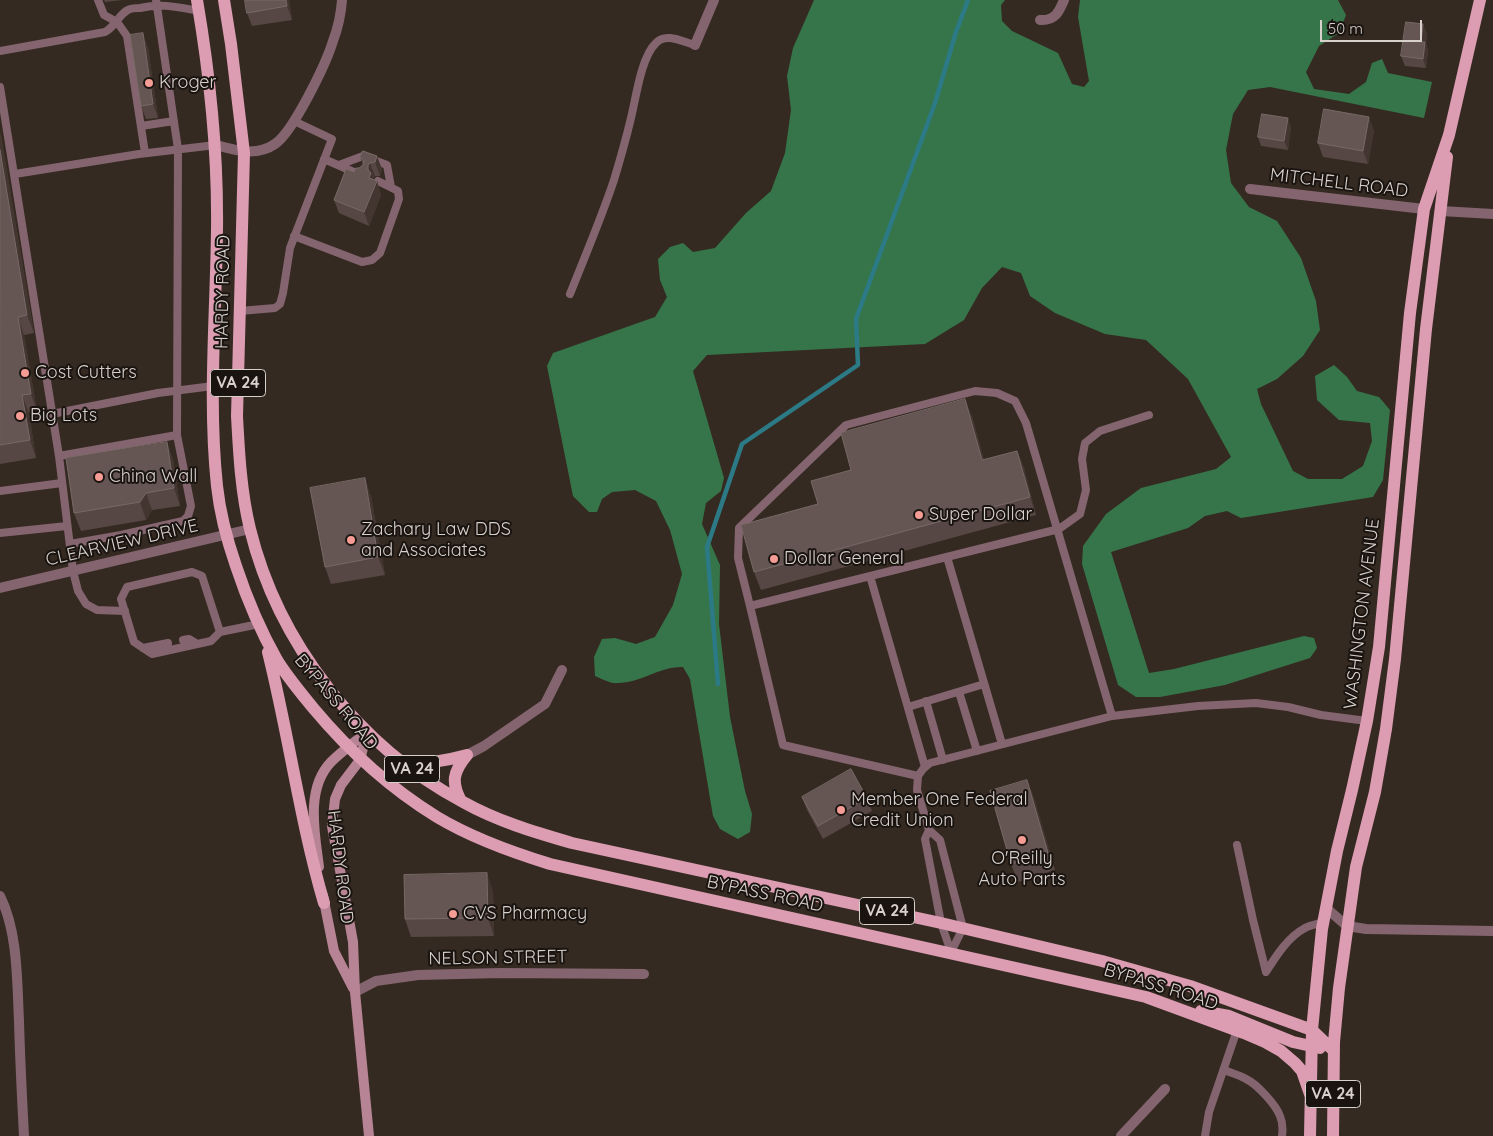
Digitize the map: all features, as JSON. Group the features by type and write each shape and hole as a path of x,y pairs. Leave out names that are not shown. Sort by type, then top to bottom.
{"main road":[{"name":"HARDY ROAD","path":"224,0 244,153 237,416 243,491 250,529 270,589 302,650 340,702 367,732"},
{"name":"WASHINGTON AVENUE","path":"1311,1097 1312,1030 1326,908 1367,721 1379,647 1410,313 1424,209 1449,135 1480,0"},
{"name":"HARDY ROAD","path":"198,5 211,90 216,145 217,229 213,436 217,489 226,536 247,600 261,628"},
{"name":"WASHINGTON AVENUE","path":"1334,1052 1339,988 1356,867 1375,792 1386,729 1426,329 1449,135"},
{"name":"BYPASS ROAD","path":"261,628 278,661 296,687 360,760 406,797 467,833 504,849 541,861 619,880 951,952 1160,1002 1237,1030 1281,1051 1302,1071 1311,1097"},
{"path":"261,628 286,728 311,858 324,904"},
{"name":"HARDY ROAD","path":"355,992 334,951 324,904 314,811 315,797 321,776 330,763 367,732"},
{"name":"HARDY ROAD","path":"367,732 360,760 342,785 336,799 332,826 353,942 355,992 369,1136"},
{"name":"BYPASS ROAD","path":"367,732 404,764 432,784 496,818 572,843 941,922 1168,979 1312,1030 1334,1052"},
{"path":"404,764 446,761 467,755"},
{"path":"461,801 454,788 454,781 456,772 467,755"},
{"path":"1160,1002 1230,1016 1293,1042 1334,1052"},
{"name":"VA 24","path":"1333,1136 1334,1052"},
{"name":"VA 24","path":"1310,1136 1311,1097"}],"street":[{"path":"216,145 244,153 262,150 276,144 294,121 334,41 342,0"},
{"path":"695,45 714,0"},
{"path":"1040,20 1052,19 1059,13 1064,0"},
{"name":"MITCHELL ROAD","path":"1250,189 1424,209"},
{"path":"1441,212 1493,214"},
{"name":"CLEARVIEW DRIVE","path":"0,588 250,529"},
{"path":"467,755 484,746 545,704 562,670"},
{"path":"0,896 11,927 17,982 24,1136"},
{"path":"1326,908 1347,926 1366,929 1493,931"},
{"name":"NELSON STREET","path":"355,992 376,981 418,975 501,973 644,974"},
{"path":"1121,1136 1165,1089"}],"lane":[{"path":"98,0 104,15 117,22 127,36 145,153"},
{"path":"70,544 183,521 188,516 191,506 177,436 178,149 157,2"},
{"path":"0,51 105,32 128,10 157,2 182,7 198,5"},
{"path":"570,294 614,179 642,71 653,45 667,37 695,45"},
{"path":"0,87 59,456 73,571 78,591 86,604 96,610 125,610"},
{"path":"141,126 174,121"},
{"path":"240,311 275,308 280,304 284,293 288,255 332,139 294,121"},
{"path":"14,174 145,153 216,145"},
{"path":"338,165 363,156 387,165 391,187"},
{"path":"324,159 363,176"},
{"path":"294,236 362,262 372,260 380,253 399,199 398,191 378,182"},
{"path":"52,414 178,390 213,386"},
{"path":"918,776 783,745 738,558 739,528 846,425 975,391 997,393 1015,401 1026,423 1059,530 1112,716"},
{"path":"750,606 1059,530 1080,514 1086,490 1082,459 1085,443 1100,431 1149,415"},
{"path":"59,456 177,436"},
{"path":"0,491 62,483"},
{"path":"0,533 68,526"},
{"path":"947,557 1002,744"},
{"path":"220,632 202,576 192,572 127,587 121,599 134,642 152,654 211,641 220,632 261,628"},
{"path":"870,576 925,767"},
{"path":"183,640 189,638 197,644"},
{"path":"143,648 168,643"},
{"path":"908,707 984,684"},
{"path":"959,692 977,751"},
{"path":"926,701 943,760"},
{"path":"951,952 963,928 940,840 929,830 917,790 918,776 930,763 1112,716 1198,706 1256,702 1321,715 1367,721"},
{"path":"929,830 925,838 941,922 951,952"},
{"path":"1237,845 1266,972 1280,951 1305,927 1324,922"},
{"path":"1204,1136 1209,1112 1237,1030"},
{"path":"1224,1070 1248,1079 1266,1096 1281,1117 1283,1126 1282,1136"}],"green space":[{"path":"814,0 1005,0 1001,5 1002,21 1012,31 1058,53 1072,84 1084,87 1089,81 1078,17 1080,0 1338,0 1346,15 1339,33 1319,46 1306,72 1314,89 1349,94 1366,82 1372,63 1382,59 1388,73 1432,82 1424,118 1270,87 1248,90 1233,114 1226,150 1231,183 1249,207 1277,221 1301,258 1316,301 1320,330 1303,356 1277,379 1257,389 1261,404 1293,471 1308,479 1342,479 1363,466 1372,441 1370,423 1339,420 1317,400 1315,376 1334,365 1347,377 1357,391 1379,397 1390,410 1383,480 1373,497 1241,518 1227,511 1205,516 1188,528 1111,552 1149,673 1174,669 1304,636 1314,638 1317,648 1310,658 1225,685 1160,697 1136,697 1118,685 1082,564 1083,546 1106,514 1141,488 1216,469 1231,457 1188,379 1146,340 1105,334 1055,313 1030,296 1021,273 1002,267 982,288 964,320 925,344 707,355 693,371 724,478 721,491 706,503 702,524 720,565 719,624 730,717 745,791 752,814 750,832 738,839 720,829 713,816 690,679 683,667 666,669 626,682 612,683 595,676 594,657 602,639 615,638 636,644 655,637 673,605 682,574 670,530 656,501 635,490 612,492 602,499 597,512 589,512 573,496 547,366 553,353 655,317 667,297 660,280 658,259 670,247 683,243 693,252 715,248 746,213 771,191 785,153 791,110 787,76 793,48"}],"building":[{"path":"245,0 286,0 287,6 247,13"},
{"path":"1406,22 1423,24 1421,42 1425,42 1423,59 1401,56"},
{"path":"143,33 153,104 141,106 130,35"},
{"path":"1324,109 1369,117 1363,151 1318,143"},
{"path":"1262,114 1288,118 1284,141 1258,137"},
{"path":"0,150 27,315 18,317 31,394 22,395 30,440 0,445"},
{"path":"363,151 377,156 375,162 368,165 368,170 371,173 369,178 377,181 364,212 334,200 346,169 354,172 356,168 363,165 364,161 360,157"},
{"path":"965,399 982,460 1017,451 1030,497 754,572 741,525 818,504 811,481 851,470 841,433"},
{"path":"167,442 174,488 146,493 140,502 74,513 66,458"},
{"name":"Zachary Law DDS and Associates","path":"365,478 378,557 325,567 310,488"},
{"path":"851,769 867,798 818,826 802,797"},
{"path":"1027,780 1048,853 1011,864 990,791"},
{"path":"487,873 488,918 405,919 404,875"}],"waterway":[{"path":"718,684 707,547 742,444 858,365 856,319 935,103 956,32 968,0"}],"place":[{"name":"Kroger","path":"149,83"},
{"name":"Cost Cutters","path":"25,373"},
{"name":"Big Lots","path":"20,416"},
{"name":"China Wall","path":"99,477"},
{"name":"Super Dollar","path":"919,515"},
{"name":"Zachary Law DDS and Associates","path":"351,540"},
{"name":"Dollar General","path":"774,559"},
{"name":"Member One Federal Credit Union","path":"841,810"},
{"name":"O'Reilly Auto Parts","path":"1022,840"},
{"name":"CVS Pharmacy","path":"453,914"}]}
